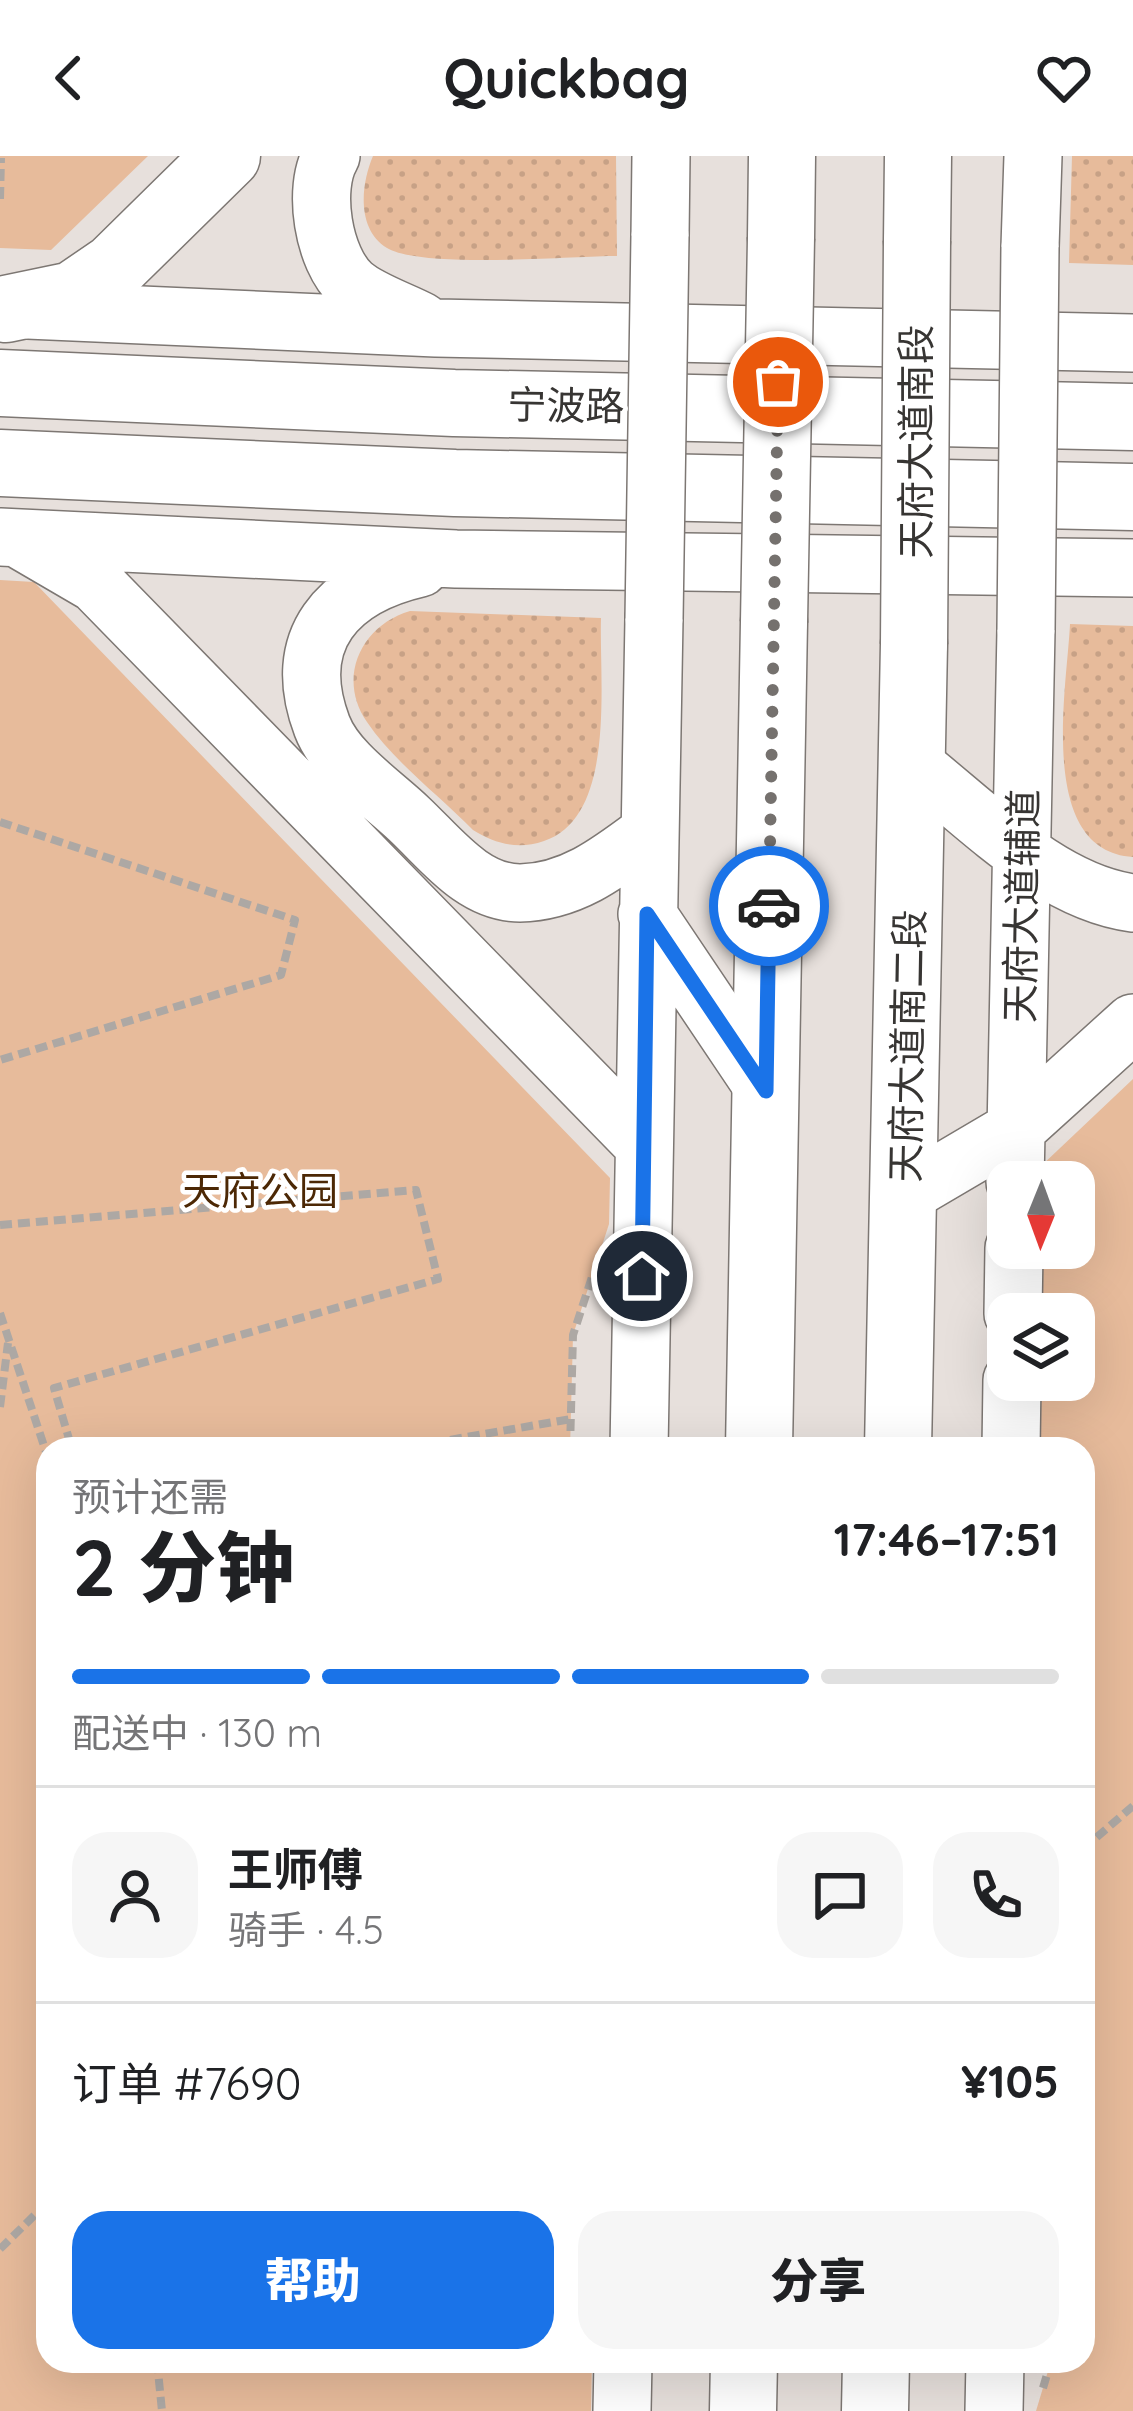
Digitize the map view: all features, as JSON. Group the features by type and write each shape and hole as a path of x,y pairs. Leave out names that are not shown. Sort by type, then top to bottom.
{"main road":[{"path":"3,309 73,295 100,277 226,156"},
{"path":"760,1437 782,156"},
{"name":"天府大道南段","path":"914,644 918,156"},
{"name":"宁波路","path":"0,382 454,403 1133,417"},
{"name":"宁波路","path":"0,463 455,482 1133,497"},
{"name":"天府大道南二段","path":"898,1437 914,644"},
{"path":"743,2373 743,2411"},
{"path":"875,2411 876,2373"}],"street":[{"path":"331,156 325,166 323,213 331,252 351,284 436,328"},
{"path":"639,1437 661,156"},
{"name":"天府大道辅道","path":"1016,1156 1033,156"},
{"path":"3,309 436,328 1133,343"},
{"path":"7,537 456,560 1133,568"},
{"path":"7,537 96,584 644,1145"},
{"path":"456,560 353,591 319,634 313,677 322,728 344,758 475,882 517,893 565,887 650,832"},
{"path":"914,765 1022,850 1093,896 1133,903"},
{"path":"647,914 766,1091"},
{"path":"904,1195 1016,1156 1133,1023"},
{"path":"1011,1437 1012,1401"},
{"path":"622,2411 623,2373"},
{"path":"994,2373 994,2411"}],"path":[{"path":"0,199 2,158"},
{"path":"0,822 295,920 281,975 0,1060"},
{"path":"0,1226 416,1190 438,1279 54,1388 68,1437"},
{"path":"570,1437 573,1335 595,1268"},
{"path":"0,1313 41,1437"},
{"path":"0,1407 8,1342"},
{"path":"467,1437 571,1419"},
{"path":"1095,1839 1133,1806"},
{"path":"0,2249 36,2214"},
{"path":"159,2373 162,2411"}],"green space":[{"path":"0,156 148,156 51,250 0,248"},
{"path":"373,156 616,156 617,256 463,260 387,248 370,230 364,205"},
{"path":"1072,156 1133,156 1133,265 1069,263"},
{"name":"天府公园","path":"0,580 34,582 610,1178 609,1224 573,1335 570,1437 36,1437 36,2373 592,2373 591,2411 0,2411"},
{"path":"410,611 601,618 601,710 594,777 583,805 567,827 544,841 525,845 482,835 404,765 367,722 354,688 359,655 379,628"},
{"path":"1070,624 1133,626 1133,857 1102,848 1082,827 1070,798 1063,724"},
{"path":"1133,1079 1133,2411 1036,2411 1047,2373 1095,2373 1095,1437 1036,1437 1037,1401 1095,1401 1095,1293 1038,1293 1039,1269 1095,1269 1095,1161 1046,1161"}],"way so far":[{"path":"769,906 778,382"}],"route":[{"path":"642,1276 647,914 766,1091 769,906"}]}
